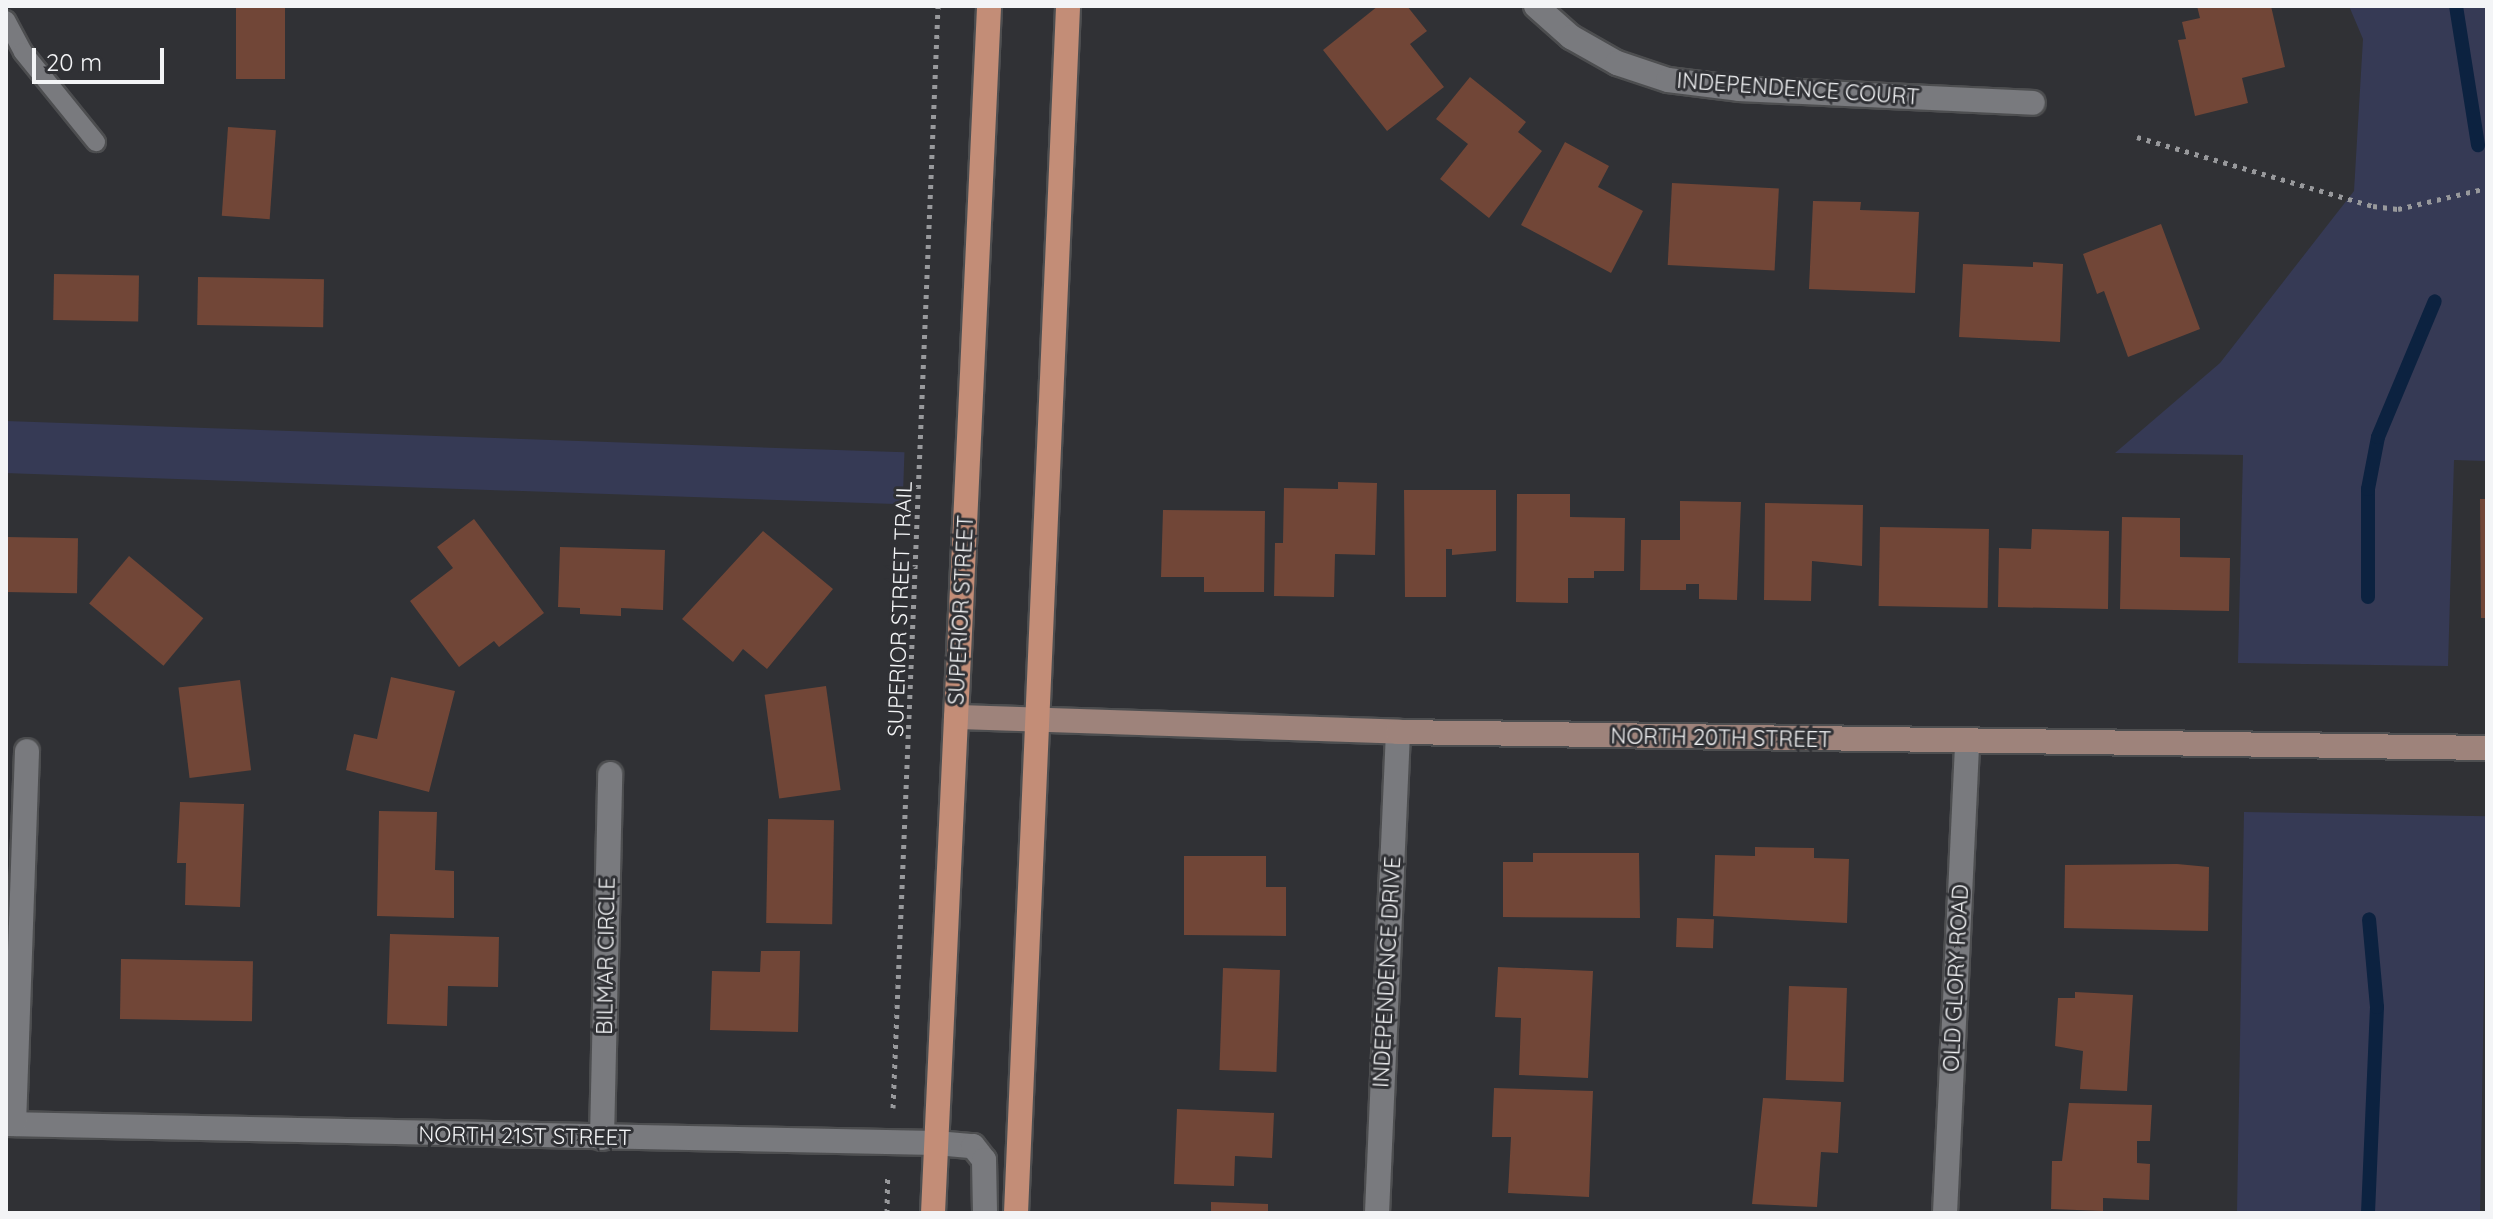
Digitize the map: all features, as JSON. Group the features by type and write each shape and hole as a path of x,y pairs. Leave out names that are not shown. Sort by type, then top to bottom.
{"main road":[{"name":"SUPERIOR STREET","path":"933,1213 989,6"},
{"path":"1016,1213 1068,6"}],"street":[{"name":"INDEPENDENCE COURT","path":"1536,6 1571,37 1617,63 1668,80 1740,89 2033,103"},
{"name":"NORTH 20TH STREET","path":"956,717 1398,732 2487,748"},
{"name":"INDEPENDENCE DRIVE","path":"1377,1213 1398,732"},
{"name":"OLD GLORY ROAD","path":"1945,1213 1967,742"},
{"path":"10,1124 27,751"},
{"name":"BILMAR CIRCLE","path":"602,1138 610,774"},
{"name":"NORTH 21ST STREET","path":"10,1124 973,1146 984,1160 985,1213"}],"lane":[{"path":"6,20 23,52 96,142"}],"path":[{"name":"SUPERIOR STREET TRAIL","path":"887,1213 938,6"},
{"path":"2137,137 2373,206 2398,209 2487,188"}],"shaded area":[{"path":"2349,6 2487,6 2487,461 2454,460 2448,666 2238,663 2243,455 2115,453 2220,363 2354,191 2363,39"},
{"path":"6,421 904,452 903,504 6,473"},
{"path":"2244,812 2487,816 2480,1213 2237,1213"}],"building":[{"path":"236,6 285,6 285,79 236,79"},
{"path":"1378,6 1407,6 1427,31 1410,44 1444,87 1387,131 1323,50"},
{"path":"2197,6 2271,6 2285,67 2242,78 2248,103 2195,116 2178,40 2186,39 2182,22 2200,18"},
{"path":"1470,77 1526,122 1518,132 1542,151 1489,218 1440,179 1468,144 1436,119"},
{"path":"228,127 276,130 270,219 222,216"},
{"path":"1565,142 1609,166 1598,187 1643,211 1611,273 1521,225"},
{"path":"1672,183 1779,189 1775,270 1668,265"},
{"path":"1813,201 1861,202 1860,210 1919,212 1915,293 1809,289"},
{"path":"2161,224 2200,329 2128,357 2104,291 2097,294 2083,254"},
{"path":"2033,262 2063,264 2060,342 1959,337 1963,264 2033,267"},
{"path":"54,274 139,275 138,321 53,320"},
{"path":"198,277 324,279 323,327 197,325"},
{"path":"1338,482 1377,483 1375,555 1335,554 1334,597 1274,596 1275,543 1283,543 1284,488 1338,489"},
{"path":"1404,490 1496,490 1496,551 1452,555 1452,549 1446,549 1446,597 1405,597"},
{"path":"1517,494 1570,494 1570,517 1625,518 1624,571 1594,571 1594,578 1568,578 1568,603 1516,602"},
{"path":"2480,499 2487,499 2487,618 2481,618"},
{"path":"1680,501 1741,502 1737,600 1699,599 1699,584 1686,584 1686,590 1640,590 1641,540 1680,540"},
{"path":"1765,503 1863,505 1862,566 1812,561 1811,601 1764,600"},
{"path":"1163,510 1265,511 1264,592 1204,592 1204,577 1161,577"},
{"path":"2122,517 2180,518 2180,557 2230,558 2229,611 2120,609"},
{"path":"474,519 544,613 499,647 494,641 459,667 410,601 453,568 437,547"},
{"path":"1880,527 1989,529 1988,608 1879,606"},
{"path":"2032,529 2109,531 2108,609 1998,607 1999,548 2031,549"},
{"path":"763,531 833,589 767,669 743,649 733,662 682,619"},
{"path":"6,537 78,538 77,593 6,592"},
{"path":"560,547 665,550 663,610 621,608 621,616 580,614 580,608 558,607"},
{"path":"129,556 203,618 163,666 89,603"},
{"path":"391,677 455,691 429,792 346,770 354,734 377,739"},
{"path":"240,680 251,770 190,778 178,688"},
{"path":"826,686 841,790 779,799 765,695"},
{"path":"180,802 244,804 240,907 185,905 186,863 177,863"},
{"path":"379,811 437,812 435,870 454,871 454,918 377,916"},
{"path":"768,819 834,820 832,924 766,923"},
{"path":"1755,847 1814,848 1814,858 1849,859 1847,923 1713,916 1715,855 1755,856"},
{"path":"1533,853 1639,853 1640,918 1503,917 1503,862 1533,862"},
{"path":"1184,856 1266,856 1266,887 1286,887 1286,936 1184,935"},
{"path":"2177,864 2209,867 2208,931 2064,928 2065,865"},
{"path":"1677,918 1714,919 1713,948 1676,947"},
{"path":"390,934 499,937 498,987 448,986 447,1026 387,1024"},
{"path":"761,951 800,951 798,1032 710,1030 712,971 760,972"},
{"path":"121,959 253,961 252,1021 120,1019"},
{"path":"1498,967 1593,971 1588,1078 1519,1075 1521,1018 1495,1017"},
{"path":"1223,968 1280,970 1276,1072 1219,1070"},
{"path":"1789,986 1847,988 1844,1082 1786,1080"},
{"path":"2075,992 2133,995 2127,1091 2080,1089 2083,1051 2055,1046 2058,998 2075,998"},
{"path":"1494,1088 1593,1091 1589,1197 1508,1193 1511,1137 1492,1137"},
{"path":"1763,1098 1841,1102 1838,1153 1821,1152 1817,1207 1752,1204"},
{"path":"2069,1103 2152,1105 2150,1141 2137,1141 2137,1163 2150,1164 2149,1200 2103,1198 2103,1211 2051,1209 2052,1161 2062,1161"},
{"path":"1177,1109 1274,1113 1272,1158 1235,1156 1234,1186 1174,1184"},
{"path":"1211,1202 1268,1204 1268,1213 1211,1213"}],"waterway":[{"path":"2456,6 2478,145"},
{"path":"2368,597 2368,489 2378,437 2435,301"},
{"path":"2368,1213 2377,1007 2369,919"}]}
